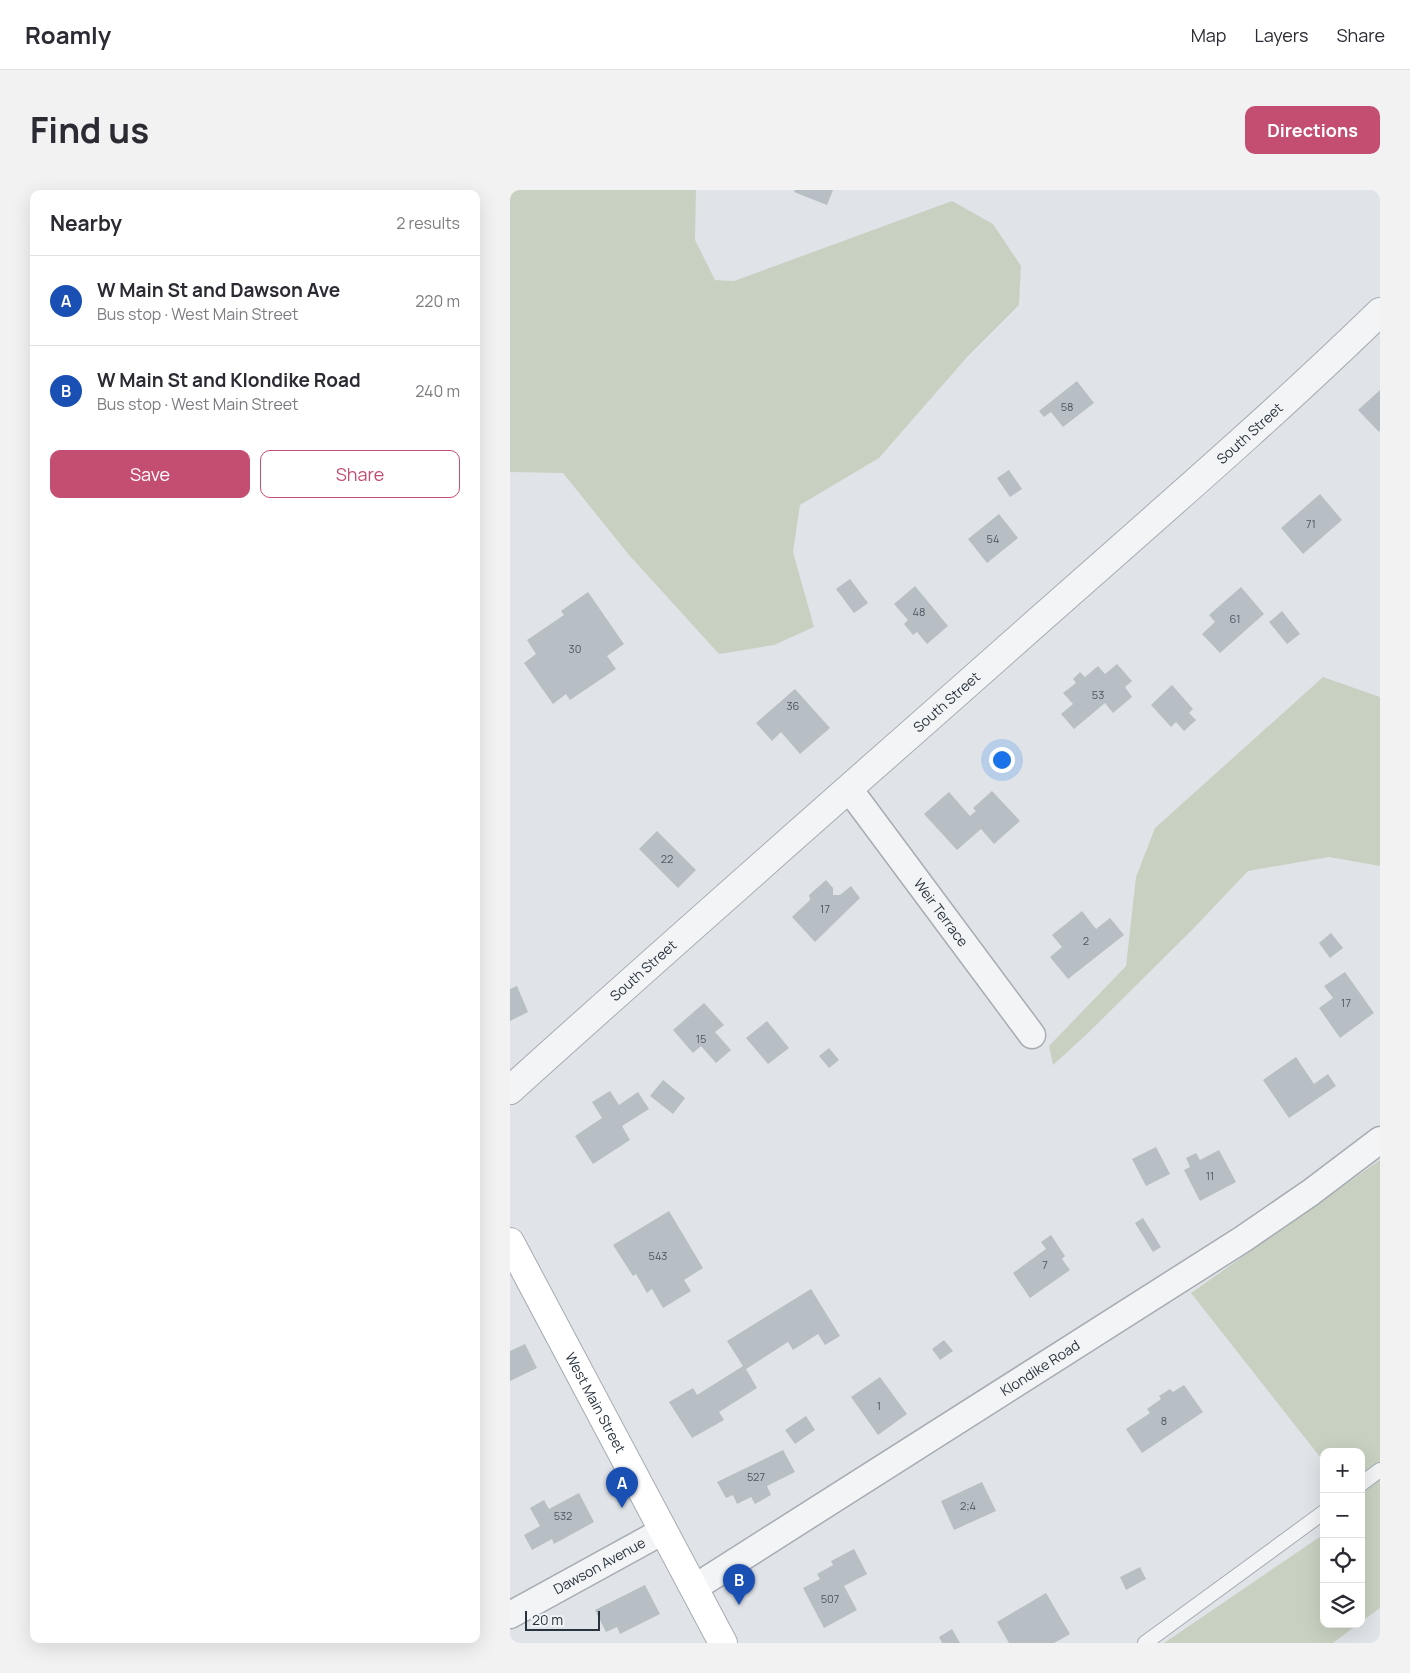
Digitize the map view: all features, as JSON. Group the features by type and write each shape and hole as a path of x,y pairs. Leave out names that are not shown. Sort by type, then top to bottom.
{"main road":[{"name":"West Main Street","path":"510,1242 723,1643"}],"street":[{"name":"South Street","path":"510,1090 1284,402 1380,312"},
{"name":"Weir Terrace","path":"849,789 1032,1035"},
{"name":"Klondike Road","path":"694,1588 1243,1239 1310,1193 1380,1140"},
{"name":"Dawson Avenue","path":"510,1615 664,1530"}],"lane":[{"path":"1365,1481 1380,1470"},
{"path":"1145,1643 1320,1515"}],"green space":[{"path":"510,190 696,190 695,240 715,280 734,281 952,201 993,224 1021,266 1019,305 968,356 879,458 800,505 793,552 814,627 774,645 719,654 629,555 563,473 510,472"},
{"path":"1323,677 1380,697 1380,866 1329,857 1248,871 1193,929 1053,1065 1049,1046 1126,966 1136,877 1155,828"},
{"path":"1380,1160 1380,1608 1365,1619 1365,1448 1320,1448 1320,1457 1191,1293"},
{"path":"1320,1537 1320,1628 1353,1628 1333,1643 1164,1643"}],"building":[{"path":"795,190 833,190 827,205 794,192"},
{"path":"1077,381 1094,403 1063,427 1051,412 1044,417 1039,411"},
{"path":"1380,390 1380,430 1379,432 1358,410"},
{"path":"1009,470 1022,489 1010,497 997,478"},
{"path":"1320,494 1342,520 1303,554 1281,528"},
{"path":"999,514 1018,538 987,563 968,539"},
{"path":"850,579 868,603 854,613 836,589"},
{"path":"915,586 948,626 927,644 917,632 913,635 904,624 908,620 894,604"},
{"path":"1241,587 1264,614 1220,653 1202,634 1215,622 1209,615"},
{"path":"588,592 624,644 607,656 616,669 570,700 566,694 553,704 524,663 536,654 527,640 564,615 561,611"},
{"path":"1282,611 1300,634 1287,644 1269,622"},
{"path":"1117,664 1132,681 1125,687 1132,697 1113,713 1105,703 1074,729 1061,714 1073,704 1063,693 1076,683 1073,679 1080,672 1085,677 1098,666 1105,674"},
{"path":"1172,685 1193,709 1189,713 1196,720 1184,731 1176,722 1171,727 1151,705"},
{"path":"795,689 830,728 800,754 781,732 772,741 756,723"},
{"path":"992,791 1020,821 994,844 981,829 957,850 924,814 949,792 970,816 976,811 973,808"},
{"path":"657,831 696,870 678,888 639,849"},
{"path":"826,880 833,888 833,895 840,895 851,886 860,898 815,942 792,917 810,900 809,895"},
{"path":"1082,911 1096,929 1110,918 1124,935 1068,979 1050,957 1062,947 1052,935"},
{"path":"1331,933 1343,948 1330,958 1319,943"},
{"path":"1345,972 1374,1013 1340,1038 1319,1008 1333,998 1324,986"},
{"path":"517,986 528,1012 510,1021 510,989"},
{"path":"704,1003 724,1025 715,1032 731,1050 716,1063 701,1046 693,1053 673,1030"},
{"path":"767,1021 789,1048 768,1064 746,1038"},
{"path":"829,1048 839,1060 829,1068 819,1056"},
{"path":"1296,1057 1314,1084 1328,1074 1336,1086 1289,1118 1263,1080"},
{"path":"663,1080 685,1098 673,1114 650,1096"},
{"path":"610,1091 619,1105 638,1092 649,1109 622,1126 630,1140 593,1164 575,1136 602,1118 592,1102"},
{"path":"1156,1147 1170,1174 1146,1186 1132,1159"},
{"path":"1219,1150 1236,1182 1200,1201 1184,1170 1190,1167 1186,1158 1196,1153 1200,1160"},
{"path":"669,1211 703,1268 684,1280 691,1291 663,1308 652,1289 647,1293 636,1274 633,1276 613,1245"},
{"path":"1143,1218 1161,1247 1153,1252 1135,1223"},
{"path":"1051,1235 1065,1256 1062,1259 1070,1270 1030,1298 1013,1273 1046,1249 1041,1242"},
{"path":"811,1289 840,1336 825,1345 818,1334 793,1350 788,1342 746,1369 757,1388 719,1412 724,1420 692,1438 669,1402 693,1388 697,1395 743,1366 727,1341"},
{"path":"944,1340 953,1351 940,1360 932,1349"},
{"path":"525,1344 537,1368 510,1381 510,1351"},
{"path":"880,1377 907,1414 878,1435 851,1397"},
{"path":"1184,1385 1203,1412 1142,1453 1126,1429 1150,1413 1147,1409 1161,1399 1159,1396 1170,1389 1173,1392"},
{"path":"806,1416 815,1430 795,1444 785,1430"},
{"path":"783,1450 795,1472 767,1486 771,1495 755,1504 751,1497 737,1504 733,1495 726,1498 717,1482"},
{"path":"982,1482 996,1511 954,1530 941,1501"},
{"path":"579,1493 594,1522 554,1544 552,1539 532,1550 524,1535 540,1526 530,1508 544,1500 549,1509"},
{"path":"854,1549 867,1574 844,1586 857,1610 824,1628 803,1588 820,1579 817,1574 833,1565 831,1561"},
{"path":"1140,1567 1146,1579 1126,1590 1120,1577"},
{"path":"645,1585 660,1614 620,1634 617,1627 606,1632 595,1610"},
{"path":"1046,1593 1070,1634 1054,1643 1009,1643 997,1622"},
{"path":"952,1629 960,1643 942,1643 939,1637"}],"place":[{"name":"W Main St and Dawson Ave","path":"622,1508"},
{"name":"W Main St and Klondike Road","path":"739,1605"}]}
